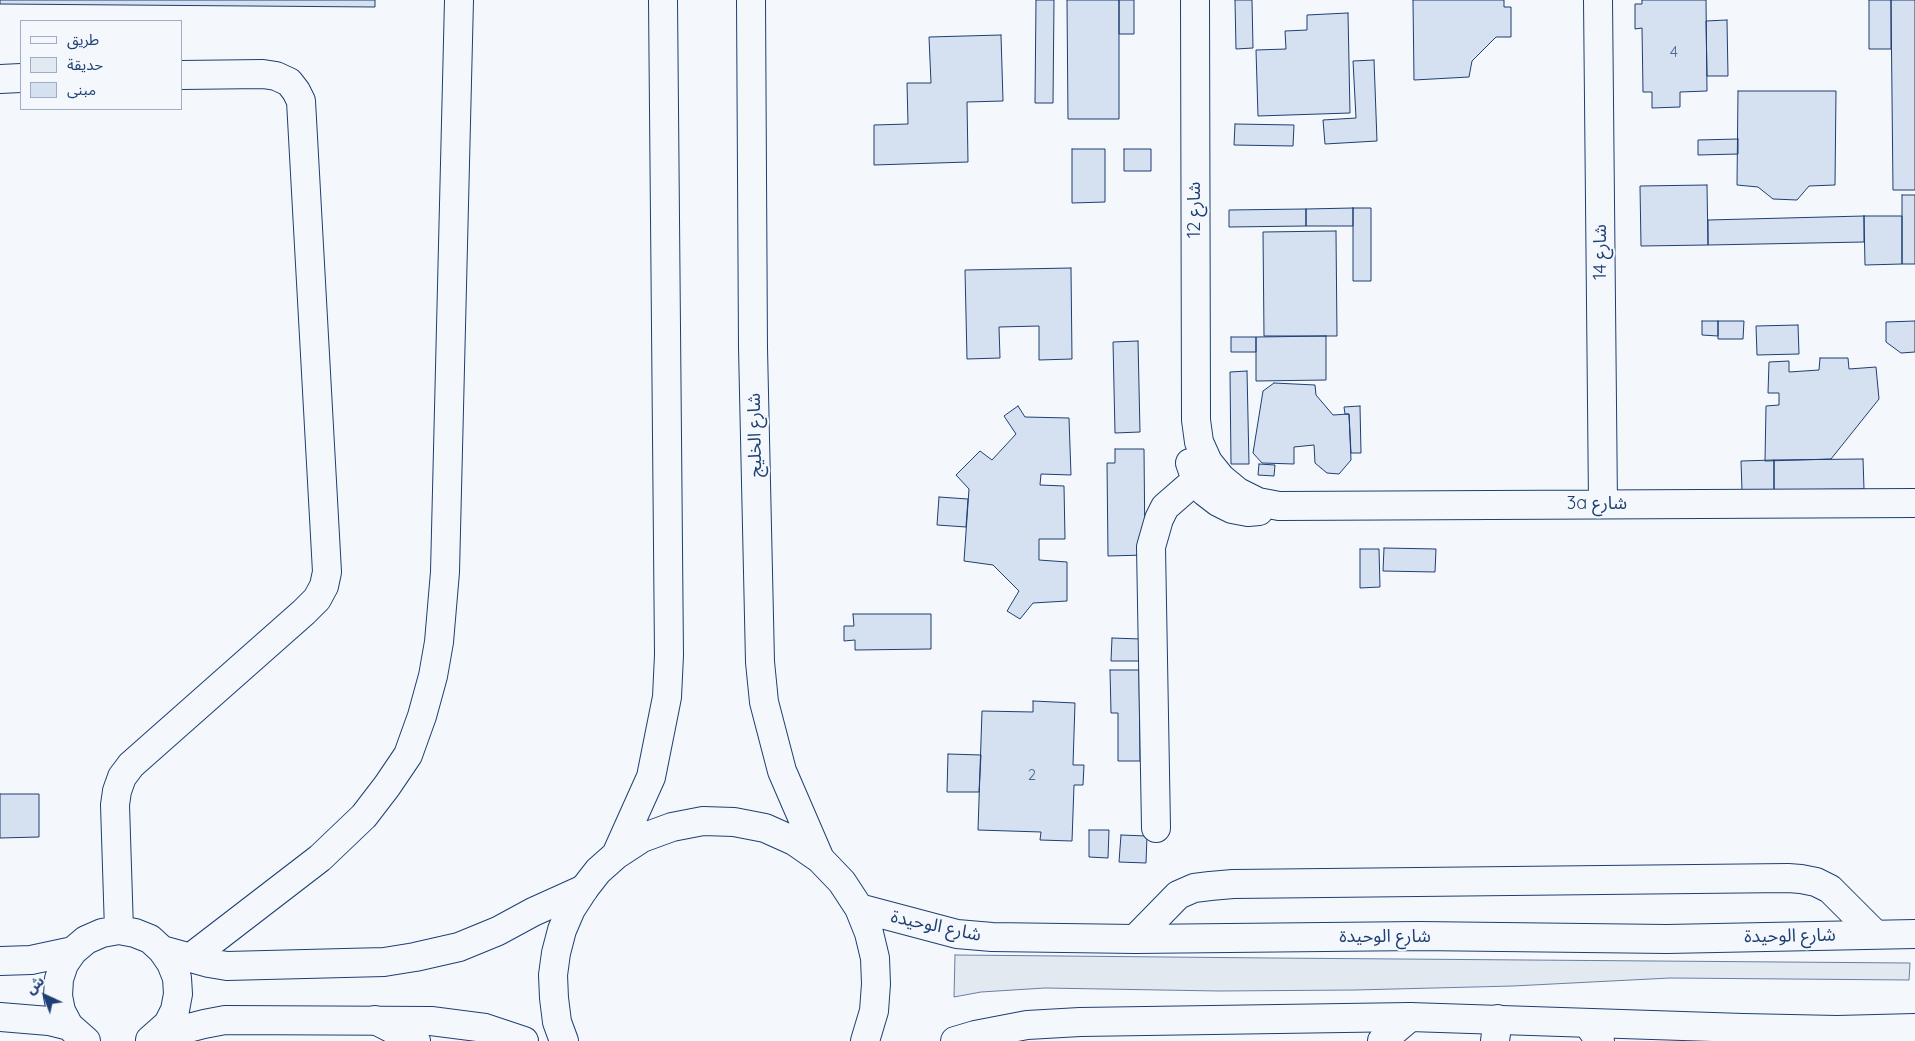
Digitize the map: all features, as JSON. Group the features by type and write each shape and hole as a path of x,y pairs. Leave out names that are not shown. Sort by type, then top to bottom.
{"main road":[{"path":"190,958 320,858 364,816 408,755 422,716 433,676 439,642 446,572 459,0"},
{"path":"616,855 651,777 667,697 669,655 664,0"},
{"name":"شارع الخليج","path":"751,0 754,358 760,662 764,702 782,771 820,859"},
{"name":"شارع 12","path":"1195,0 1196,420 1199,442 1208,462 1221,478 1238,492 1258,502 1279,506"},
{"name":"شارع 14","path":"1598,0 1603,504"},
{"path":"119,930 115,805 117,790 122,777 131,764 317,599 324,586 327,572 301,101 296,91 288,82 276,76 263,74 182,75"},
{"path":"0,79 20,78"},
{"name":"شارع 12","path":"1196,420 1190,435 1190,465 1196,480 1206,492 1218,502 1232,509 1256,511 1279,506"},
{"path":"1156,828 1151,547 1158,519 1165,507 1196,480"},
{"name":"3a شارع","path":"1279,506 1915,503"},
{"path":"564,1041 558,1022 553,975 556,953 568,916 584,889 598,871 616,855 642,838 672,827 703,821 734,822 765,828 794,841 820,859 842,882 858,908 869,932 875,958 874,1011 865,1041"},
{"path":"1135,939 1178,895 1194,888 1210,886 1233,884 1788,878 1816,882 1830,889 1875,934"},
{"path":"162,950 227,966 384,962 459,947 498,931 533,912 584,889"},
{"name":"شارع الوحيدة","path":"858,908 957,934 992,937 1135,939 1429,936 1667,939 1915,934"},
{"path":"77,1033 60,1004 58,996 58,980 64,964 73,951 86,940 102,932 119,930 135,933 150,939 162,950 171,963 177,978 178,994 175,1010 168,1024 153,1039"},
{"path":"0,961 31,960 73,951"},
{"path":"1743,1028 1762,1014 1774,1012 1915,1014"},
{"path":"0,1016 49,1020 77,1033"},
{"path":"955,1041 1028,1025 1410,1017 1496,1030 1594,1032 1743,1028 1837,1030 1915,1028"},
{"path":"1382,1041 1410,1017"},
{"path":"153,1039 225,1020 375,1020 458,1023 485,1028 524,1041"},
{"path":"375,1020 416,1041"}],"green space":[{"path":"955,955 1910,963 1909,980 1670,978 1513,986 1355,990 1219,991 1045,988 981,992 954,997"}],"building":[{"path":"0,0 375,0 375,7 0,4"},
{"path":"1036,0 1054,0 1053,103 1035,103"},
{"path":"1067,0 1119,0 1119,119 1068,119"},
{"path":"1119,0 1134,0 1134,34 1119,34"},
{"path":"1235,0 1252,0 1253,48 1236,49"},
{"path":"1413,0 1504,0 1504,7 1511,7 1511,37 1496,37 1472,61 1469,77 1414,80"},
{"path":"1642,0 1706,0 1707,91 1680,92 1680,107 1652,108 1652,92 1643,92 1642,28 1635,29 1635,4 1642,4"},
{"path":"1869,0 1891,0 1891,49 1869,49"},
{"path":"1891,0 1915,0 1915,190 1893,190"},
{"path":"1348,13 1350,113 1258,116 1256,50 1286,49 1285,31 1307,30 1307,15"},
{"path":"1727,20 1728,76 1707,76 1706,21"},
{"path":"1001,35 1003,101 967,102 968,162 874,165 874,125 908,124 907,83 931,83 929,37"},
{"path":"1374,60 1377,141 1325,144 1323,120 1356,118 1353,61"},
{"path":"1738,91 1836,91 1835,185 1809,186 1797,200 1773,199 1758,187 1737,185"},
{"path":"1235,124 1294,125 1293,146 1234,145"},
{"path":"1738,139 1738,154 1698,155 1698,140"},
{"path":"1072,149 1105,149 1105,202 1072,203"},
{"path":"1124,149 1151,149 1151,171 1124,171"},
{"path":"1707,185 1708,245 1641,246 1640,186"},
{"path":"1902,195 1915,195 1915,264 1902,264"},
{"path":"1353,208 1371,208 1371,281 1353,281"},
{"path":"1353,208 1353,226 1306,226 1306,209"},
{"path":"1306,209 1306,226 1229,227 1229,210"},
{"path":"1864,216 1864,242 1708,245 1708,220"},
{"path":"1864,216 1902,216 1902,264 1865,265"},
{"path":"1336,231 1337,336 1264,336 1263,232"},
{"path":"1071,268 1072,359 1039,360 1039,326 999,327 1000,358 967,359 965,270"},
{"path":"1702,321 1718,321 1718,336 1702,335"},
{"path":"1718,321 1744,321 1743,339 1718,339"},
{"path":"1915,321 1915,352 1901,353 1886,342 1886,322"},
{"path":"1798,325 1799,354 1757,355 1756,326"},
{"path":"1326,336 1326,380 1256,381 1256,337"},
{"path":"1231,337 1256,337 1256,352 1231,352"},
{"path":"1138,341 1140,432 1115,433 1113,342"},
{"path":"1820,358 1848,358 1849,369 1876,367 1879,399 1831,459 1765,461 1766,406 1779,405 1779,393 1768,393 1769,362 1789,361 1789,372 1819,370"},
{"path":"1247,371 1249,464 1231,464 1230,372"},
{"path":"1274,383 1315,385 1316,395 1333,415 1349,414 1351,460 1339,474 1327,473 1315,463 1314,445 1294,447 1294,464 1262,463 1253,453 1263,391"},
{"path":"1018,406 1025,417 1069,418 1071,475 1041,474 1040,485 1064,486 1065,539 1039,539 1039,560 1067,562 1067,601 1033,603 1020,619 1007,611 1019,591 993,565 964,561 969,489 956,475 980,451 992,460 1016,434 1004,416"},
{"path":"1360,406 1361,453 1351,453 1349,414 1345,414 1344,407"},
{"path":"1115,449 1144,449 1145,555 1108,556 1107,463 1115,463"},
{"path":"1863,459 1864,489 1774,490 1774,460"},
{"path":"1774,460 1774,490 1742,491 1741,461"},
{"path":"1259,464 1275,465 1274,476 1258,475"},
{"path":"939,497 968,499 966,527 937,525"},
{"path":"1384,548 1436,549 1435,572 1383,571"},
{"path":"1360,549 1379,549 1380,587 1360,588"},
{"path":"853,614 931,614 931,649 855,650 855,640 844,641 844,626 854,626"},
{"path":"1112,638 1141,639 1140,661 1111,661"},
{"path":"1110,670 1139,670 1140,761 1118,761 1118,713 1111,713"},
{"path":"1033,701 1075,703 1073,765 1084,765 1083,785 1074,785 1072,841 1040,840 1041,832 978,830 982,711 1033,712"},
{"path":"948,754 981,755 979,792 947,792"},
{"path":"0,794 39,794 39,837 0,838"},
{"path":"1089,830 1109,830 1108,858 1089,857"},
{"path":"1121,835 1147,836 1146,863 1119,862"}]}
